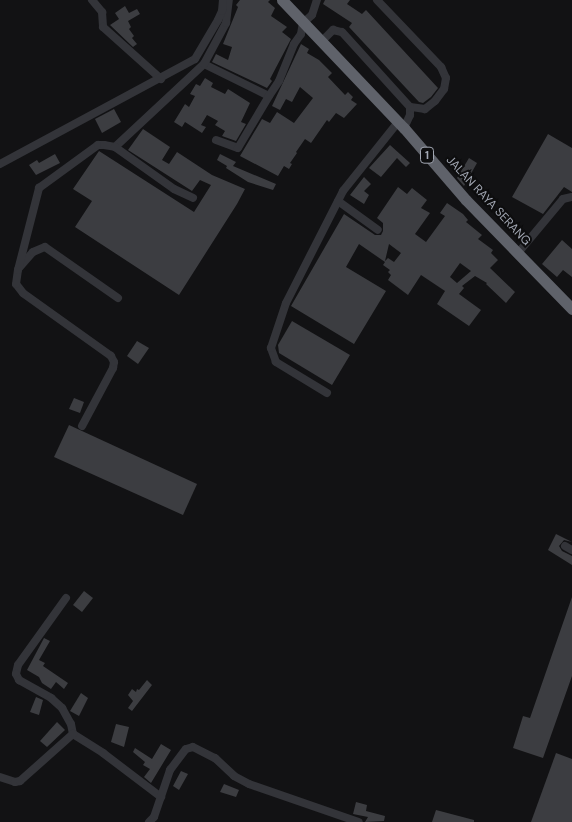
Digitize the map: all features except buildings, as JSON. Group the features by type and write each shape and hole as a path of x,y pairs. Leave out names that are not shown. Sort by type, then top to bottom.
{"highway":[{"name":"JALAN RAYA SERANG","path":"282,0 401,125 454,186 572,309"}],"street":[{"path":"92,0 102,12 103,27 161,79"},
{"path":"0,164 195,59 218,20 222,11 223,0"},
{"path":"115,147 204,64 226,23 229,0"},
{"path":"216,140 238,148 279,81 294,44 301,34 303,23 312,15 317,0"},
{"path":"322,41 333,30 342,32 410,107 425,109 444,89 446,78 441,67 377,0"},
{"path":"204,64 269,96"},
{"path":"327,393 276,362 271,348 286,303 338,201 349,182 410,115 410,107"},
{"path":"82,426 114,362 111,356 18,288 16,281 18,270 39,188 98,145 115,147 174,189 193,198"},
{"path":"518,253 563,199 572,197"},
{"path":"338,201 378,230"},
{"path":"18,270 33,252 45,247 118,298"},
{"path":"66,598 18,665 16,674 18,680 51,698 62,708 73,734 103,752 161,797"},
{"path":"0,777 15,782 20,781 73,734"},
{"path":"149,822 154,817 170,770 186,749 193,747 214,758 227,771 249,784 359,822"}]}
